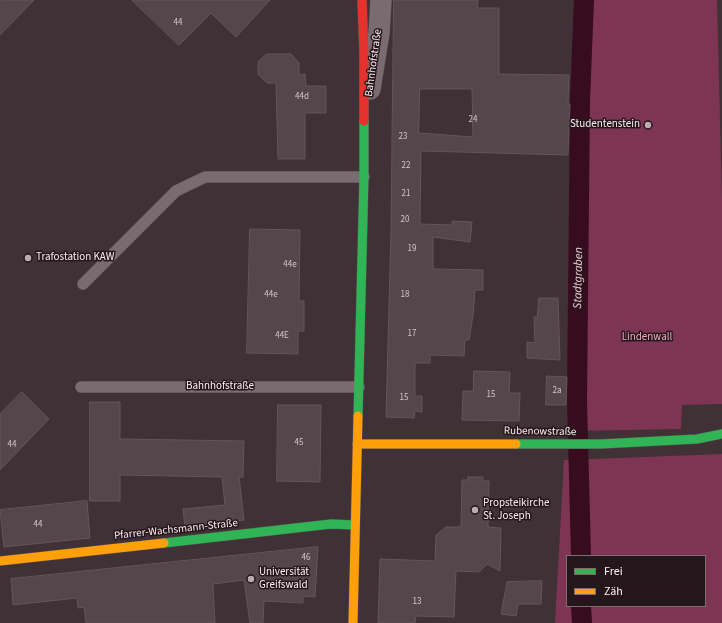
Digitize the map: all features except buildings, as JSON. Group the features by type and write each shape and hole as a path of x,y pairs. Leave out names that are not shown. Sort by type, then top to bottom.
{"street":[{"name":"Bahnhofstraße","path":"353,623 365,125 362,0"},
{"name":"Bahnhofstraße","path":"365,125 379,33 381,0"},
{"name":"Rubenowstraße","path":"357,444 596,444 697,439 722,434"},
{"name":"Pfarrer-Wachsmann-Straße","path":"0,561 331,524 355,524"}],"lane":[{"path":"83,284 176,191 205,177 364,178"},
{"name":"Bahnhofstraße","path":"81,387 359,387"}],"green space":[{"name":"Lindenwall","path":"577,0 717,0 722,200 722,404 682,405 681,429 568,431 571,379"},
{"path":"722,454 722,623 555,623 564,460"}],"waterway":[{"name":"Stadtgraben","path":"581,555 577,400 580,100 584,0"},
{"name":"Stadtgraben","path":"581,607 582,623"}],"traffic: fast":[{"path":"358,416 364,121"},
{"path":"516,444 601,444 697,439 722,434"},
{"path":"164,543 331,524 355,525"}],"traffic: slow":[{"path":"353,623 358,416"},
{"path":"357,444 516,444"},
{"path":"0,561 164,543"}],"traffic: jam":[{"path":"362,0 364,121"}],"place":[{"name":"Studentenstein","path":"648,125"},
{"name":"Trafostation KAW","path":"28,258"},
{"name":"Propsteikirche St. Joseph","path":"475,510"},
{"name":"Universität Greifswald","path":"251,579"}]}
